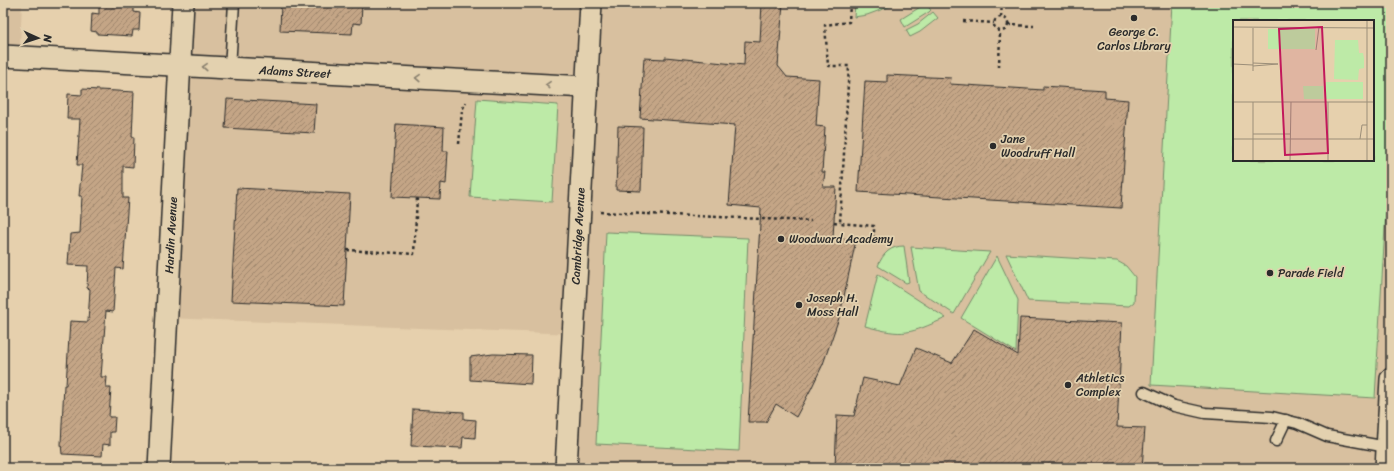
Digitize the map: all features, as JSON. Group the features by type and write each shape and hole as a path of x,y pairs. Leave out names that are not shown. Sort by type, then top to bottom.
{"street":[{"name":"Hardin Avenue","path":"159,468 183,3"},
{"name":"Cambridge Avenue","path":"566,468 591,3"},
{"name":"Adams Street","path":"3,56 587,87"},
{"path":"1386,468 1391,379"}],"lane":[{"path":"230,68 234,3"},
{"path":"1144,392 1174,406 1205,414 1272,417 1286,420 1327,436 1387,447"},
{"path":"1276,441 1286,420"}],"path":[{"path":"840,223 849,66 828,66 825,25 849,22 850,3"},
{"path":"1001,17 1002,3"},
{"path":"1001,17 1007,20 1008,25 1005,31 1000,32 995,29 994,23 995,19 1001,17"},
{"path":"963,21 994,23"},
{"path":"1008,25 1034,26"},
{"path":"999,67 1000,32"},
{"path":"459,144 462,110 468,98"},
{"path":"347,250 414,254 417,198"},
{"path":"580,211 811,222"},
{"path":"834,222 874,226 874,238"}],"shaded area":[{"path":"3,3 22,3 19,68 3,67"},
{"name":"Woodward Academy","path":"183,3 1391,3 1391,380 1386,468 565,468 573,334 167,318"}],"green space":[{"path":"855,3 899,3 867,15 854,17"},
{"name":"Parade Field","path":"1172,3 1391,3 1391,125 1375,398 1151,385"},
{"path":"925,4 931,10 905,27 901,19"},
{"path":"933,12 938,18 920,32 910,37 906,30 918,24"},
{"path":"477,99 558,105 552,202 470,197"},
{"path":"606,232 748,238 739,451 596,444"},
{"path":"904,246 909,282 906,283 878,266 882,257 888,251 895,247"},
{"path":"911,247 990,252 954,314 919,291"},
{"path":"1006,254 1117,261 1126,266 1135,277 1134,302 1129,306 1028,301"},
{"path":"997,256 1018,300 1016,352 961,318"},
{"path":"878,274 946,318 923,328 898,333 865,326"}],"building":[{"path":"281,3 362,3 361,24 353,23 352,34 280,31"},
{"path":"762,3 783,3 778,66 787,77 819,79 816,126 825,127 822,172 825,172 823,187 836,187 833,237 856,240 840,315 823,364 796,417 776,404 766,422 748,422 761,208 729,205 735,125 640,118 644,58 665,59 665,57 744,65 745,41 760,42"},
{"path":"99,5 134,7 134,12 140,13 139,30 133,30 132,36 97,34 97,32 91,31 92,13 99,14"},
{"name":"Jane Woodruff Hall","path":"887,75 951,78 950,84 1043,90 1043,86 1105,90 1105,98 1128,100 1121,208 858,192 865,81 887,82"},
{"path":"82,89 134,92 132,137 134,137 133,167 123,166 123,198 128,198 123,269 116,268 113,312 106,311 101,377 107,377 106,388 111,388 109,417 115,417 114,432 110,432 110,445 103,444 102,456 62,454 61,444 64,385 66,385 70,321 88,322 90,289 87,288 88,266 68,265 70,234 80,233 82,196 79,196 82,165 77,165 80,119 67,119 68,94 82,95"},
{"path":"227,99 316,104 314,133 225,128"},
{"path":"396,124 444,127 443,151 448,151 446,184 441,183 440,199 392,197"},
{"path":"618,126 643,127 641,191 616,190"},
{"path":"237,188 350,194 344,306 231,301"},
{"name":"Athletics Complex","path":"1020,318 1122,323 1117,427 1145,428 1142,468 835,468 837,415 854,416 863,378 900,386 916,348 952,363 974,329 1018,355"},
{"path":"493,354 532,355 531,384 470,380 470,357"},
{"path":"413,409 464,412 464,419 476,420 475,438 463,437 462,448 411,446"}],"place":[{"name":"George C. Carlos Library","path":"1134,18"},
{"name":"Jane Woodruff Hall","path":"993,146"},
{"name":"Woodward Academy","path":"781,239"},
{"name":"Parade Field","path":"1270,273"},
{"name":"Joseph H. Moss Hall","path":"799,305"},
{"name":"Athletics Complex","path":"1068,385"}]}
